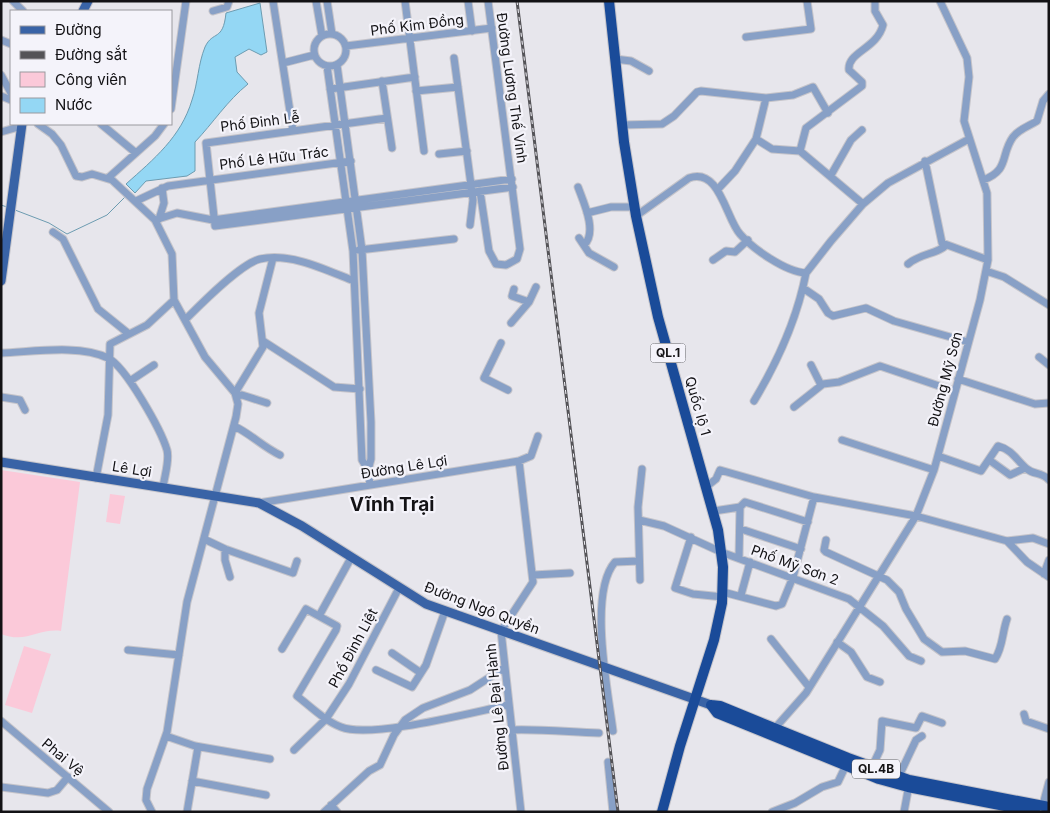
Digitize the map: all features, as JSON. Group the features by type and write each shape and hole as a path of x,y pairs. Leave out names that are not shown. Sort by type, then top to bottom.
{"highway":[{"name":"Quốc lộ 1","path":"609,1 622,125 635,211 660,324 714,511 721,552 723,594 714,640 662,812"},
{"name":"Đường Ngô Quyền","path":"711,705 720,706 847,762 906,781 1041,809"},
{"name":"Đường Ngô Quyền","path":"847,762 872,767 906,781"}],"main road":[{"path":"1,281 2,262 10,219 22,125"},
{"name":"Lê Lợi","path":"1,462 214,495 259,504"},
{"name":"Đường Ngô Quyền","path":"259,504 302,526 426,604 711,705"}],"street":[{"path":"13,1 22,10"},
{"path":"172,102 186,1"},
{"path":"213,11 227,7 229,1"},
{"path":"273,1 293,131"},
{"path":"316,1 322,36"},
{"path":"327,1 332,34"},
{"path":"405,1 424,151"},
{"path":"468,1 472,31"},
{"name":"Đường Lương Thế Vinh","path":"357,205 399,194 513,187 488,1"},
{"path":"746,38 810,29 807,1"},
{"path":"800,151 806,128 828,113 863,84 849,70 848,66 856,55 875,42 880,34 883,24 875,11 875,1"},
{"name":"Đường Mỹ Sơn","path":"774,731 809,686 916,516 938,456 986,271 989,206 963,112 969,67 963,48 940,1"},
{"name":"Phố Kim Đồng","path":"346,46 492,28"},
{"path":"332,34 341,38 346,46 344,59 337,65 327,66 319,62 314,55 315,44 322,36 332,34"},
{"path":"283,63 314,55"},
{"path":"454,58 467,151 475,189 489,251 494,261 499,265 517,259 520,249 513,187"},
{"path":"615,59 631,61 650,70"},
{"path":"337,65 362,250 371,422 371,459 368,470 370,485"},
{"path":"327,66 353,251 362,460 363,466 368,470"},
{"path":"1,75 10,91"},
{"path":"330,89 415,77"},
{"path":"382,82 392,148"},
{"path":"416,91 458,87"},
{"path":"622,125 662,124 674,116 697,92 701,91 766,98 793,95 813,87 828,113"},
{"path":"983,180 999,172 1012,139 1016,133 1036,121 1043,101 1049,94"},
{"path":"718,189 735,171 756,139 766,98"},
{"name":"Phố Đinh Lễ","path":"215,223 205,148 206,143 387,118"},
{"path":"1,132 22,125"},
{"path":"39,125 52,134 61,145 76,176 82,177 92,174 108,178 157,220 172,254 174,300 205,357 236,394 238,409 214,495 188,602 166,736 147,789 146,800 152,812"},
{"path":"102,125 136,153"},
{"path":"108,178 155,136 161,125"},
{"path":"831,175 848,144 862,130"},
{"path":"756,139 772,149 800,151 831,175 863,204"},
{"path":"754,401 793,324 806,273 831,241 863,204 888,182 969,139"},
{"path":"439,154 467,151"},
{"name":"Phố Lê Hữu Trác","path":"134,199 162,188 210,179 351,161"},
{"path":"925,161 932,201 940,227 941,240 945,246 988,260"},
{"path":"587,213 611,207 635,211 694,177 703,179 718,189 735,227 748,240 784,267 806,273"},
{"name":"Đường Lương Thế Vinh","path":"357,205 400,202 475,189 512,179"},
{"path":"578,187 587,213 589,231 587,242 584,245"},
{"path":"157,220 164,203 162,188"},
{"path":"470,225 475,189"},
{"path":"399,194 400,202"},
{"path":"157,220 177,213 215,223 357,205"},
{"path":"53,232 63,239 98,308 129,334"},
{"path":"579,238 589,253 614,266"},
{"path":"353,251 454,239"},
{"path":"713,260 726,251 735,252 748,240"},
{"path":"908,264 918,256 939,250 945,246"},
{"path":"185,320 252,262 273,258 298,261 363,287"},
{"path":"236,394 260,354 263,341 260,327 260,304 273,258"},
{"path":"986,271 1004,277 1049,305"},
{"path":"511,323 529,302 536,286"},
{"path":"803,288 820,299 828,313 833,316 866,308 894,321 968,342"},
{"path":"514,289 512,296 529,302"},
{"path":"96,478 108,414 110,344 146,325 174,300"},
{"path":"263,341 334,386 360,389"},
{"path":"501,343 484,378 508,390"},
{"path":"1,353 33,350 81,352 109,358 125,373 167,452 163,488"},
{"path":"1039,357 1049,365"},
{"path":"130,382 154,365"},
{"path":"811,365 821,385"},
{"path":"358,367 368,366"},
{"path":"794,407 821,385 839,382 880,366 954,391"},
{"path":"958,379 1035,404 1049,403"},
{"path":"236,394 267,403"},
{"path":"1,396 20,400 25,410"},
{"path":"361,423 371,422"},
{"path":"234,426 265,448 280,455"},
{"path":"538,436 531,456 519,461 534,575 570,573"},
{"path":"842,440 934,470"},
{"path":"938,456 981,471 998,446 1010,451 1025,468 1031,472 1042,473 1049,480"},
{"name":"Đường Lê Lợi","path":"259,504 519,461"},
{"path":"992,462 1010,475 1025,468"},
{"path":"640,580 639,520 642,469"},
{"path":"706,487 716,479 720,470 814,497 916,516 1008,541 1033,538 1048,543"},
{"path":"691,537 674,588 693,594 742,595 776,606 782,604 793,577 814,497"},
{"path":"739,558 740,508 745,502 808,522"},
{"path":"714,511 740,508"},
{"name":"Phố Mỹ Sơn 2","path":"639,520 691,537 721,552 849,599 883,626 910,656 921,661"},
{"path":"741,529 801,549"},
{"path":"204,539 225,549 293,572 297,562"},
{"path":"826,540 824,550 826,552 878,574 899,592 906,609 924,639 942,652 966,651 995,659 1001,646 1002,631 1007,619"},
{"path":"1008,541 1027,562 1046,576 1049,560"},
{"path":"225,549 225,560 230,577"},
{"path":"319,616 351,558"},
{"path":"613,732 600,604 607,579 615,562 639,561"},
{"path":"742,595 750,562"},
{"name":"Đường Lê Đại Hành","path":"521,812 501,631 529,590 534,575"},
{"name":"Phố Đinh Liệt","path":"294,750 326,719 349,684 399,588"},
{"path":"282,649 306,609 334,623 336,630 297,696 326,719 343,728 354,730 399,727 508,705"},
{"path":"376,670 410,687 421,673 445,611"},
{"path":"771,640 809,686"},
{"path":"837,642 851,652 867,677 880,682"},
{"path":"128,650 179,655"},
{"path":"392,653 421,673"},
{"path":"324,812 369,772 380,765 399,727 405,720 423,708 470,690 504,668"},
{"path":"1024,714 1026,720 1049,729"},
{"path":"872,767 880,750 882,720 916,728 922,716 942,723"},
{"name":"Phai Vệ","path":"1,721 110,812"},
{"path":"511,730 541,729 556,732 599,733"},
{"path":"166,736 198,746 270,759"},
{"path":"904,812 906,781 916,740 922,736"},
{"path":"189,811 198,746"},
{"path":"608,762 613,812"},
{"path":"772,812 795,803 822,787 838,782 847,762"},
{"path":"1,787 48,793 57,790 68,777"},
{"path":"192,781 266,795"},
{"path":"1041,809 1049,782"},
{"path":"331,805 337,812"}],"green space":[{"path":"1,470 80,482 61,631 25,637 10,637 1,634"},
{"path":"110,494 125,496 120,524 106,522"},
{"path":"24,646 51,654 32,713 5,705"}],"water":[{"path":"260,3 267,52 261,55 249,49 235,57 237,72 248,84 195,142 195,171 187,176 146,181 135,193 126,184 147,166 174,136 181,125 194,94 205,47 223,28 226,13"}],"waterway":[{"path":"15,210 49,223 67,234 107,215 126,196"},
{"path":"1,205 7,207"}],"railway":[{"path":"517,1 618,812"}],"district":[{"name":"Vĩnh Trại","path":"392,504"}]}
